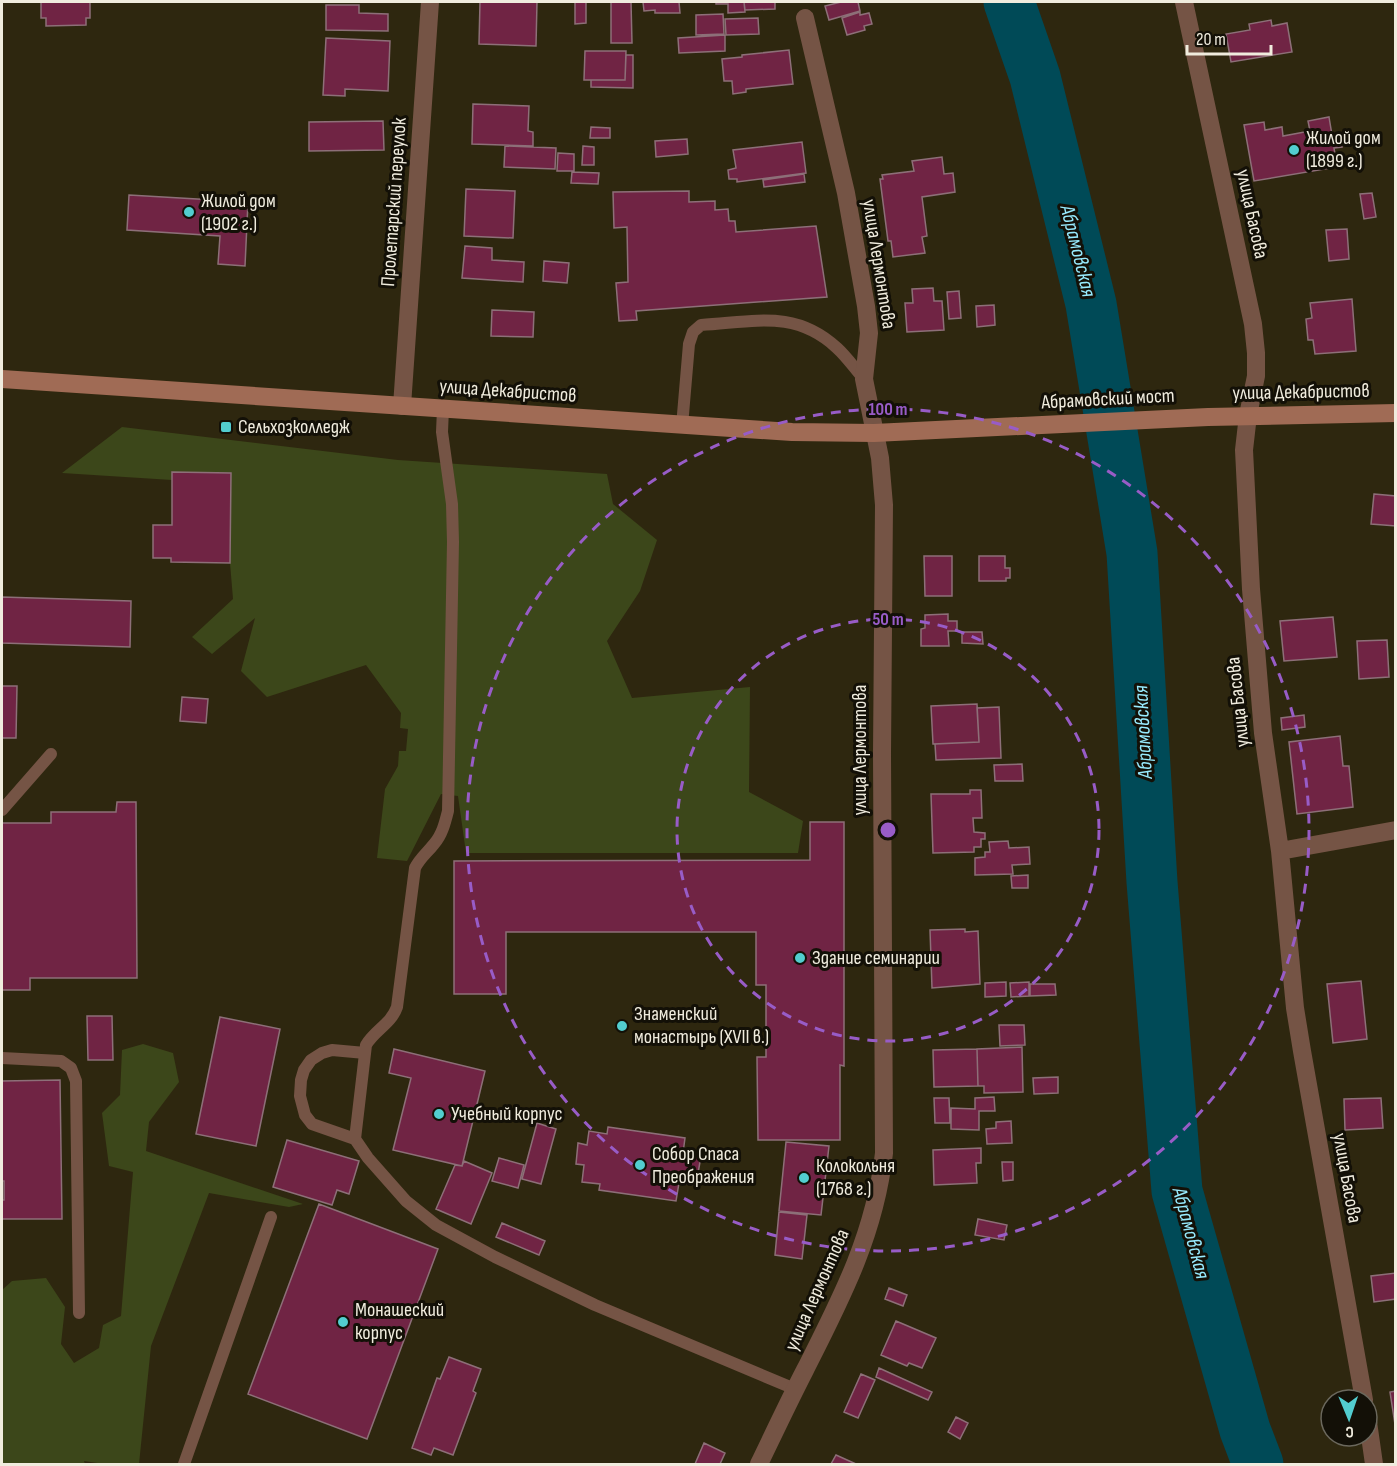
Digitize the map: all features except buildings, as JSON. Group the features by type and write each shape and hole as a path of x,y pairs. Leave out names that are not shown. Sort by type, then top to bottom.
{"street":[{"name":"Пролетарский переулок","path":"402,406 430,2"},
{"name":"улица Басова","path":"1184,2 1252,324 1256,353 1256,376 1244,450 1251,589 1263,733 1280,851 1294,997 1302,1052 1362,1388"},
{"name":"улица Лермонтова","path":"759,1464 833,1316 863,1247 875,1210 884,1153 882,754 884,506 882,474 864,379 869,333 866,306 846,193 805,18"},
{"name":"улица Декабристов","path":"2,380 792,432 874,433 1011,426"},
{"name":"улица Декабристов","path":"1208,417 1395,413"},
{"name":"Абрамовский мост","path":"1011,426 1208,417"},
{"path":"1280,851 1395,830"},
{"path":"1372,1448 1374,1464"}],"lane":[{"path":"682,426 689,344 693,332 701,326 773,320 796,323 816,331 838,348 864,379"},
{"path":"355,1138 364,1053 370,1038 390,1020 397,1007 415,868 443,829 448,811 453,542 452,504 442,432 443,409"},
{"path":"2,810 51,754"},
{"path":"364,1053 332,1050 311,1060 301,1080 301,1106 312,1124 355,1138 368,1158 406,1201 436,1225 495,1257 595,1305 795,1389"},
{"path":"2,1058 61,1061 71,1068 76,1081 79,1313"},
{"path":"184,1464 271,1217"}],"green space":[{"path":"122,427 398,460 607,474 613,504 657,540 640,591 607,641 632,698 750,687 749,792 803,821 798,853 466,853 458,796 441,794 407,861 377,858 385,789 398,766 399,751 406,751 408,729 400,728 401,713 366,665 267,697 241,671 255,618 212,654 192,637 233,599 230,563 231,473 173,472 172,480 62,473"},
{"path":"143,1044 173,1053 179,1082 149,1122 146,1151 303,1204 289,1207 209,1193 151,1346 139,1464 104,1464 84,1461 85,1464 2,1464 2,1290 12,1281 46,1278 65,1307 61,1344 74,1363 99,1348 103,1325 121,1316 133,1172 109,1166 102,1113 120,1095 122,1050"}],"waterway":[{"name":"Абрамовская","path":"1009,2 1035,77 1091,304 1132,553 1152,882 1177,1191 1245,1430 1258,1464"}],"place":[{"name":"Жилой дом (1899 г.)","path":"1294,150"},
{"name":"Жилой дом (1902 г.)","path":"189,212"},
{"name":"Сельхозколледж","path":"226,427"},
{"name":"Здание семинарии","path":"800,958"},
{"name":"Знаменский монастырь (XVII в.)","path":"622,1026"},
{"name":"Учебный корпус","path":"439,1114"},
{"name":"Собор Спаса Преображения","path":"640,1165"},
{"name":"Колокольня (1768 г.)","path":"804,1178"},
{"name":"Монашеский корпус","path":"343,1322"}]}
